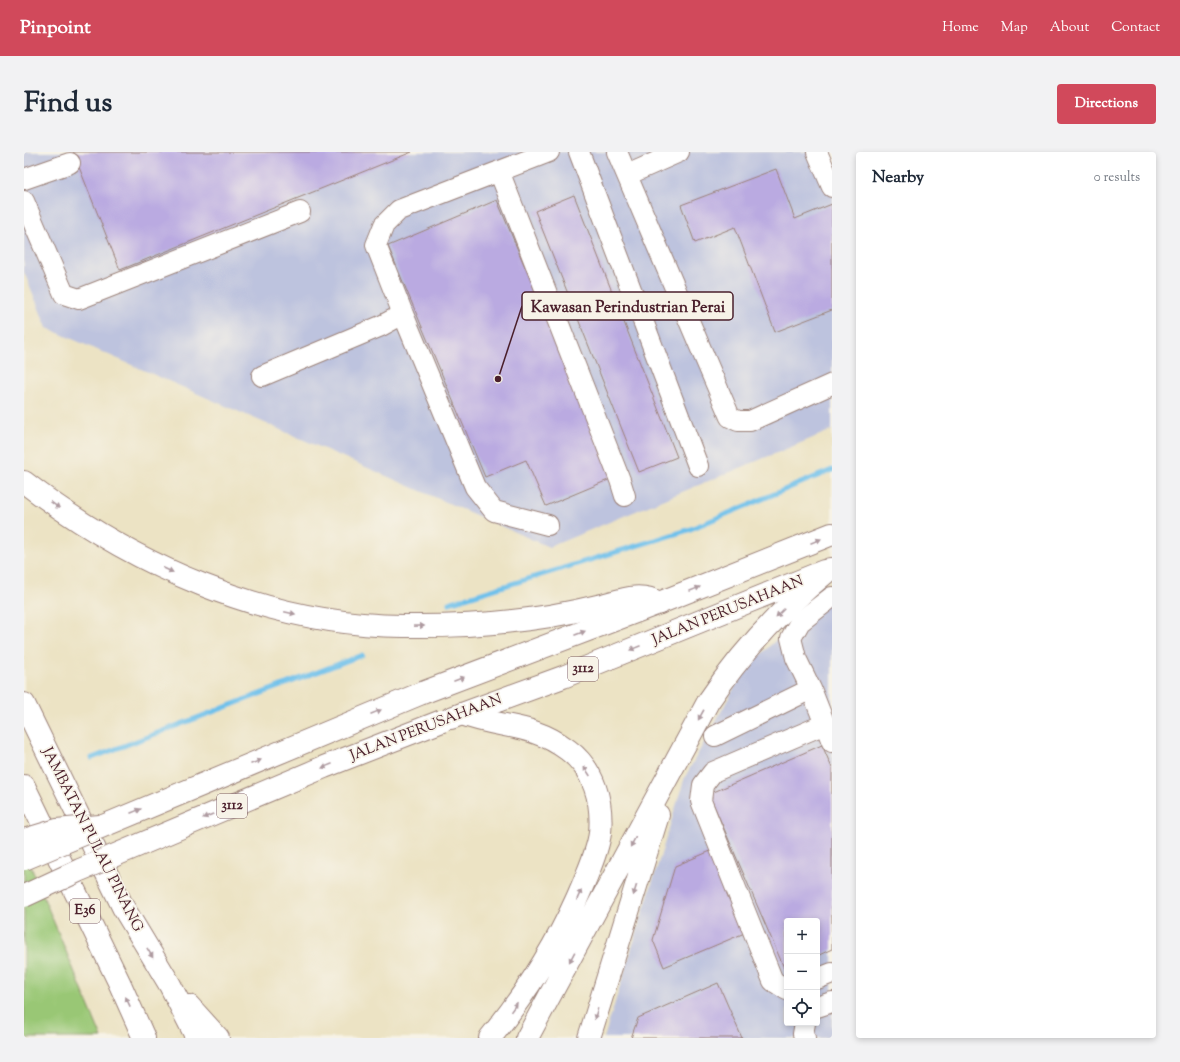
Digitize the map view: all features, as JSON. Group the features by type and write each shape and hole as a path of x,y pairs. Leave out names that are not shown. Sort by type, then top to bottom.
{"main road":[{"path":"24,482 81,522 151,562 240,598 306,616 346,622 402,626 486,624 568,613 633,597 648,598 659,603"},
{"name":"3112","path":"24,859 100,826 422,693 659,603 832,534"},
{"path":"526,1038 708,702 740,657 780,613 831,568"},
{"name":"JALAN PERUSAHAAN","path":"24,896 80,870 324,767 442,721 563,677 831,568"},
{"name":"JAMBATAN PULAU PINANG","path":"24,704 123,907 170,985 196,1038"},
{"path":"462,714 484,721 531,730 563,747 578,759 592,779 596,789 600,812 600,835 597,849 578,897 532,981 490,1038"},
{"path":"589,1038 658,815 663,785"},
{"name":"E36","path":"24,786 119,982 144,1038"},
{"path":"24,840 57,830 100,826"},
{"path":"170,985 218,1038"}],"street":[{"path":"548,525 494,511 475,487 376,245 384,225 399,210 549,152"},
{"path":"579,152 698,466"},
{"path":"617,152 730,417 738,421 750,421 832,384"},
{"path":"627,176 679,152"},
{"path":"817,152 832,187"},
{"path":"24,179 70,163"},
{"path":"500,171 625,496"},
{"path":"24,201 64,294 79,299 300,212"},
{"path":"262,376 381,326 403,314"},
{"path":"832,597 800,622 791,638 796,658 811,689 832,742"},
{"path":"715,736 811,689"},
{"path":"784,988 773,981 701,800 703,785 714,772 825,724"},
{"path":"820,978 832,973"},
{"path":"820,1006 832,1002"},
{"path":"804,1026 803,1034 805,1038"}],"shaded area":[{"path":"24,152 832,152 832,430 549,547 47,328 24,272"},
{"path":"832,585 832,1038 604,1038 685,777 743,672"}],"green space":[{"path":"24,850 102,1038 24,1038"}],"building":[{"path":"73,152 412,152 120,270"},
{"path":"776,169 795,219 832,204 832,310 775,332 735,227 695,243 681,205"},
{"path":"574,195 677,457 639,472 535,211"},
{"path":"497,200 613,478 546,506 526,460 485,477 388,246"},
{"path":"822,745 832,768 832,949 820,955 820,918 784,918 784,968 709,794"},
{"path":"713,850 747,932 664,967 653,940 675,866"},
{"path":"718,983 742,1038 631,1038 638,1018"}],"waterway":[{"path":"449,603 688,530 832,470"},
{"path":"92,758 362,655"}],"place":[{"name":"Kawasan Perindustrian Perai","path":"498,379"}]}
